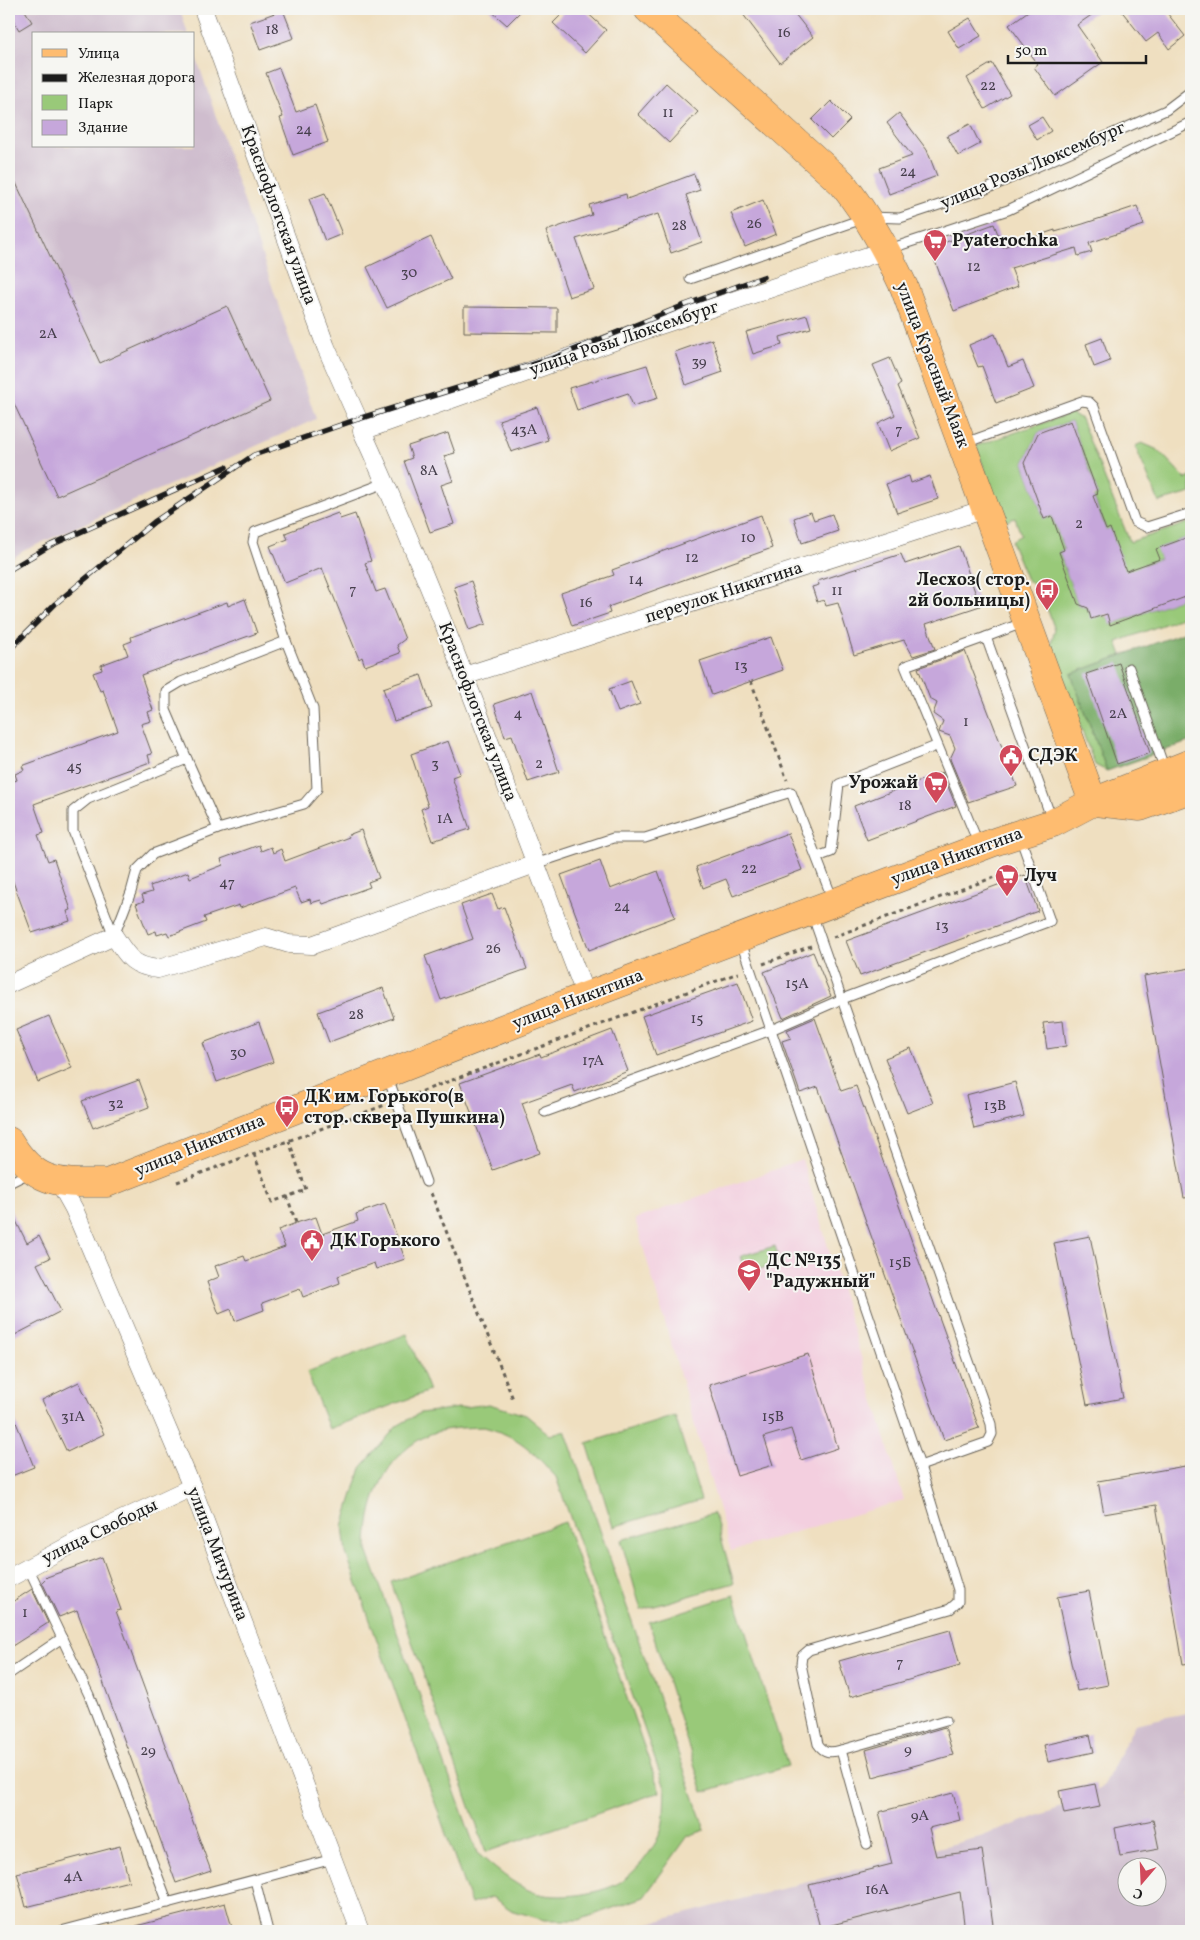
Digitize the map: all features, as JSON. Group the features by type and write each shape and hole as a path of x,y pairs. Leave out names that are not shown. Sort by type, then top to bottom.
{"main road":[{"name":"улица Красный Маяк","path":"648,9 842,183 868,217 904,287 1093,802"},
{"name":"улица Никитина","path":"59,1182 107,1183 586,996 979,847 1053,823 1093,802 1191,763"},
{"path":"1093,802 1140,807 1191,789"},
{"path":"12,1146 34,1171 45,1178 59,1182"}],"street":[{"name":"Краснофлотская улица","path":"203,9 326,347 385,483 464,676 586,996"},
{"name":"улица Розы Люксембург","path":"360,425 886,250"},
{"name":"переулок Никитина","path":"464,676 985,509"},
{"path":"9,984 114,936 129,959 143,967 158,969 266,937 288,944 312,945 535,864"},
{"name":"улица Мичурина","path":"59,1182 74,1209 192,1487 360,1931"},
{"name":"улица Свободы","path":"9,1578 85,1537 192,1487"}],"lane":[{"name":"улица Розы Люксембург","path":"868,217 900,218 984,190 1166,110 1191,91"},
{"path":"886,250 1008,210 1191,122"},
{"path":"690,279 868,217"},
{"path":"962,445 1082,401 1089,402 1094,407 1135,522 1147,527 1191,513"},
{"path":"114,936 132,892 137,870 153,854 218,829 304,804 317,789 313,709 286,641 253,542 255,532 385,483"},
{"path":"979,847 936,746 905,666 1026,622"},
{"path":"986,637 1053,823"},
{"path":"218,829 166,710 166,691 181,682 286,641"},
{"path":"1129,668 1166,773"},
{"path":"817,857 831,852 839,784 936,746"},
{"path":"114,936 73,831 73,811 88,799 187,759"},
{"path":"535,864 613,838 645,838 791,792 817,857 823,907 822,941 992,1424 992,1434 988,1442 920,1466"},
{"path":"545,1112 771,1030 842,1000 1050,921 1019,835"},
{"path":"740,939 920,1466 958,1590 958,1602 950,1610 809,1650 802,1656 801,1664 818,1744 823,1751 831,1753 946,1720"},
{"path":"386,1073 426,1182"},
{"path":"9,1183 34,1171"},
{"path":"28,1568 89,1695 168,1903"},
{"path":"9,1674 62,1638"},
{"path":"841,1750 867,1844"},
{"path":"61,1931 333,1859"},
{"path":"255,1880 268,1931"}],"path":[{"path":"751,681 791,792"},
{"path":"174,1183 1029,864"},
{"path":"254,1154 272,1202 306,1190 289,1141"},
{"path":"426,1182 513,1399"},
{"path":"287,1196 296,1224"}],"shaded area":[{"path":"9,9 180,9 187,32 32,32 32,148 195,148 195,53 316,419 23,551 9,561"},
{"name":"ДС №135 \"Радужный\"","path":"802,1160 904,1500 731,1551 635,1219"},
{"path":"1191,1712 1191,1931 619,1931 980,1837 1089,1797 1104,1785 1135,1724"}],"green space":[{"path":"1072,413 1081,419 1130,542 1191,522 1191,536 1157,549 1160,559 1144,564 1148,574 1129,581 1110,529 1106,530 1094,497 1098,494 1071,421 1038,433 1024,463 1044,519 1052,516 1064,550 1059,552 1078,604 1108,618 1111,625 1191,595 1191,614 1117,642 1122,655 1071,674 1107,771 1095,765 1050,646 1055,630 1040,589 1027,580 1011,541 1021,535 1015,518 1004,522 976,446"},
{"path":"1142,443 1158,450 1186,479 1191,477 1191,493 1159,502 1135,446"},
{"path":"1191,630 1191,741 1107,771 1071,674"},
{"path":"775,1246 780,1263 746,1273 741,1256"},
{"path":"407,1334 429,1391 329,1429 307,1372"},
{"path":"489,1404 526,1415 550,1435 565,1430 705,1830 688,1836 644,1897 579,1920 544,1920 511,1910 492,1897 471,1904 346,1553 343,1526 361,1468 397,1426 420,1413","holes":["484,1427 497,1431 524,1446 556,1477 665,1788 662,1827 647,1856 625,1879 606,1889 580,1895 542,1895 525,1889 477,1853 367,1550 370,1517 380,1485 397,1458 409,1446 438,1431"]},
{"path":"675,1416 701,1500 613,1527 587,1443"},
{"path":"714,1513 734,1583 641,1610 621,1540"},
{"path":"565,1522 660,1792 486,1852 391,1582"},
{"path":"734,1595 788,1766 703,1792 649,1622"}],"building":[{"path":"9,9 24,9 32,22 19,30 9,13"},
{"path":"489,9 523,9 507,25"},
{"path":"567,9 583,9 606,30 585,53 553,23"},
{"path":"739,9 791,9 813,37 780,63"},
{"path":"1031,9 1100,9 1077,25 1103,62 1055,96 1034,67 1038,64 1009,25"},
{"path":"1120,9 1164,9 1185,36 1169,49 1158,33 1146,42"},
{"path":"283,10 294,38 260,50 250,22"},
{"path":"970,18 981,36 959,49 948,31"},
{"path":"992,63 1010,94 985,109 967,78"},
{"path":"279,68 296,112 315,105 328,142 293,155 280,118 283,117 266,73"},
{"path":"666,83 698,112 669,143 638,114"},
{"path":"831,101 850,120 831,139 812,120"},
{"path":"899,113 927,150 937,176 889,194 879,168 912,156 887,123"},
{"path":"1042,117 1051,131 1037,140 1028,125"},
{"path":"970,124 980,144 958,156 947,136"},
{"path":"9,168 100,363 227,306 270,401 57,496 9,393"},
{"path":"694,174 700,190 686,195 702,242 671,253 658,214 576,239 594,289 569,297 546,231 592,215 589,205 626,194 627,199"},
{"path":"325,193 342,234 325,241 309,199"},
{"path":"763,200 776,234 745,247 731,213"},
{"path":"1137,206 1144,225 1089,243 1092,252 1078,256 1076,248 1011,268 1018,286 954,311 930,248 994,224 1003,247"},
{"path":"431,237 451,279 387,308 367,267"},
{"path":"464,307 557,308 557,333 464,332"},
{"path":"807,315 811,328 780,337 782,345 753,354 746,332"},
{"path":"995,334 1008,367 1023,361 1034,388 996,403 982,366 978,367 969,345"},
{"path":"1102,338 1110,361 1094,367 1086,344"},
{"path":"712,339 723,372 686,385 675,352"},
{"path":"890,358 901,384 898,386 920,438 889,451 878,423 895,415 873,365"},
{"path":"647,365 658,398 633,406 628,393 577,410 569,388"},
{"path":"537,407 548,440 511,452 499,420"},
{"path":"1071,421 1098,494 1093,496 1106,530 1110,528 1126,571 1160,559 1156,549 1191,536 1191,595 1110,625 1107,614 1091,619 1088,608 1078,604 1059,552 1064,550 1052,516 1044,519 1024,463 1038,433"},
{"path":"448,433 455,453 444,456 453,481 441,485 454,524 430,532 404,461 412,458 408,446"},
{"path":"909,476 911,483 930,476 938,499 897,513 886,484"},
{"path":"811,512 814,520 832,514 838,531 802,543 794,518"},
{"path":"338,513 340,519 355,514 371,561 365,563 376,592 385,589 405,639 397,645 400,653 365,666 362,657 359,659 322,568 285,583 270,546 288,539 285,533"},
{"path":"761,515 772,548 608,607 610,613 572,626 561,593 614,575 612,570"},
{"path":"959,546 980,606 926,624 935,649 913,656 904,640 854,655 838,603 826,606 824,600 817,602 812,587 819,585 818,581 901,554 905,564"},
{"path":"471,581 486,624 469,630 454,587"},
{"path":"245,599 257,633 141,675 153,710 148,712 151,721 141,724 152,754 148,755 150,762 34,804 44,833 38,835 48,861 54,859 71,910 67,911 70,921 32,933 9,871 9,783 17,780 15,774 24,770 22,766 118,731 103,690 100,691 93,673 102,670 101,665 128,655 124,644 132,641 131,637 227,602 228,606"},
{"path":"771,637 783,670 712,695 700,661"},
{"path":"965,651 1017,786 968,802 950,759 955,748 950,736 939,732 943,721 933,714 937,703 930,699 918,668"},
{"path":"1119,663 1150,753 1117,764 1086,674"},
{"path":"421,675 432,708 394,721 383,688"},
{"path":"631,681 640,704 618,712 609,689"},
{"path":"532,691 559,772 528,782 512,735 505,737 494,704"},
{"path":"448,741 460,774 452,777 470,829 432,841 421,809 428,806 411,754"},
{"path":"942,772 956,806 867,840 854,806"},
{"path":"361,830 379,878 368,882 370,887 323,904 321,900 311,903 310,899 301,902 295,888 240,908 239,905 204,917 206,922 169,936 167,932 157,935 156,931 148,934 136,904 144,901 142,895 152,892 150,886 188,872 190,878 223,865 221,859 259,845 261,851 271,847 273,853 281,849 285,861 349,837 348,835"},
{"path":"788,833 802,870 733,896 726,879 703,888 696,867"},
{"path":"600,861 610,889 658,871 675,917 589,950 561,875"},
{"path":"1025,875 1038,911 860,976 846,941"},
{"path":"492,894 498,909 504,907 527,969 441,1000 425,956 473,939 461,905"},
{"path":"813,952 831,996 783,1018 764,972"},
{"path":"1191,968 1191,1197 1184,1198 1144,976"},
{"path":"738,982 752,1021 656,1055 642,1016"},
{"path":"383,988 394,1018 329,1042 318,1012"},
{"path":"49,1016 72,1068 38,1082 16,1030"},
{"path":"815,1018 841,1091 856,1086 979,1428 944,1440 818,1087 800,1093 782,1041 791,1038 787,1030"},
{"path":"1063,1021 1066,1046 1047,1049 1043,1023"},
{"path":"259,1022 273,1062 217,1082 203,1043"},
{"path":"612,1030 628,1071 575,1092 572,1085 522,1103 540,1153 493,1170 460,1083 540,1054 541,1057"},
{"path":"911,1048 933,1103 907,1113 885,1058"},
{"path":"139,1080 149,1107 93,1128 82,1101"},
{"path":"1015,1082 1024,1116 974,1129 966,1095"},
{"name":"ДК Горького","path":"385,1204 405,1259 376,1269 374,1263 338,1276 340,1283 303,1297 300,1289 262,1303 264,1310 235,1321 231,1309 219,1314 207,1282 219,1277 215,1266 244,1256 246,1261 285,1247 278,1230 296,1223 316,1217 322,1234 358,1221 356,1214"},
{"path":"9,1207 27,1243 39,1236 50,1258 37,1264 61,1311 9,1338"},
{"path":"1090,1236 1123,1398 1087,1405 1054,1243"},
{"path":"808,1354 838,1448 801,1460 791,1429 764,1437 773,1465 737,1476 709,1385"},
{"path":"79,1382 104,1434 67,1452 42,1400"},
{"path":"9,1405 34,1467 9,1477"},
{"path":"1191,1465 1191,1663 1183,1664 1156,1505 1104,1514 1098,1481"},
{"path":"102,1557 121,1610 116,1611 211,1871 176,1883 77,1610 59,1617 42,1582 47,1577"},
{"path":"32,1589 48,1623 9,1648 9,1604"},
{"path":"1089,1591 1108,1685 1077,1691 1057,1597"},
{"path":"950,1630 960,1665 850,1697 839,1661"},
{"path":"945,1727 953,1755 873,1777 866,1750"},
{"path":"1090,1735 1094,1752 1048,1762 1044,1745"},
{"path":"1095,1784 1100,1807 1064,1814 1059,1791"},
{"path":"953,1793 960,1820 929,1828 936,1856 982,1850 994,1931 965,1931 960,1892 820,1928 809,1885 892,1864 879,1812"},
{"path":"1153,1820 1159,1849 1120,1856 1115,1828"},
{"path":"120,1846 129,1881 26,1907 17,1873"},
{"path":"225,1903 233,1931 136,1931 136,1926"}],"railway":[{"path":"9,650 55,604 154,522 254,455 358,419 554,358 685,305 763,277"},
{"path":"9,570 51,545 226,467"}],"place":[{"name":"Pyaterochka","path":"935,262"},
{"name":"Лесхоз( стор. 2й больницы)","path":"1047,611"},
{"name":"СДЭК","path":"1011,777"},
{"name":"Урожай","path":"936,804"},
{"name":"Луч","path":"1007,897"},
{"name":"ДК им. Горького(в стор. сквера Пушкина)","path":"287,1128"},
{"name":"ДК Горького","path":"312,1262"},
{"name":"ДС №135 \"Радужный\"","path":"749,1292"}]}
